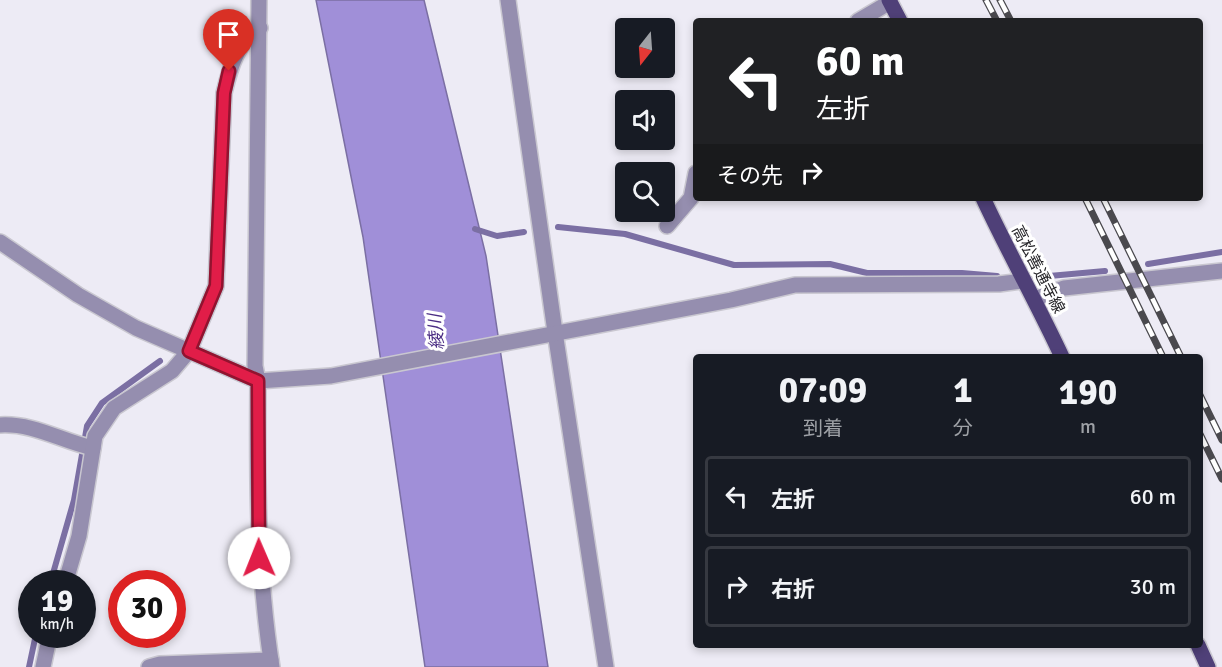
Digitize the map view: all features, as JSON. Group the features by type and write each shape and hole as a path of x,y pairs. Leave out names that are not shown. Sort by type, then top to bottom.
{"main road":[{"path":"890,1 898,18"},
{"name":"高松善通寺線","path":"984,201 1022,281 1035,299 1061,354"},
{"path":"1199,648 1208,667"}],"street":[{"path":"149,667 160,664 271,664 259,558 258,381 255,366 259,0"},
{"path":"508,0 606,667"},
{"path":"863,18 890,1"},
{"path":"69,570 79,536 85,446 114,408 172,371 189,351 216,286 224,93 229,71 246,36 260,28"},
{"path":"668,226 691,198 693,188"},
{"path":"0,242 87,300 136,328 258,381 331,376 731,300 795,285 999,284 1022,281"},
{"path":"1035,299 1064,288 1222,271"},
{"path":"0,425 27,427 55,433 85,446"},
{"path":"43,667 47,648"}],"water":[{"name":"綾川","path":"316,0 424,0 486,256 548,667 425,667 363,237"}],"waterway":[{"path":"558,227 625,234 734,265 830,264 867,273 962,273 997,276"},
{"path":"475,229 497,236 524,232"},
{"path":"1148,264 1222,252"},
{"path":"1038,277 1105,271"},
{"path":"54,570 74,500 87,426 102,403 160,361"},
{"path":"29,667 33,648"}],"railway":[{"path":"986,0 995,18"},
{"path":"1000,0 1009,18"},
{"path":"1086,201 1162,354"},
{"path":"1104,201 1180,354"},
{"path":"1203,401 1222,440"},
{"path":"1203,440 1222,479"}],"route":[{"path":"229,71 224,93 216,286 202,325 189,351 258,381 259,558"}]}
